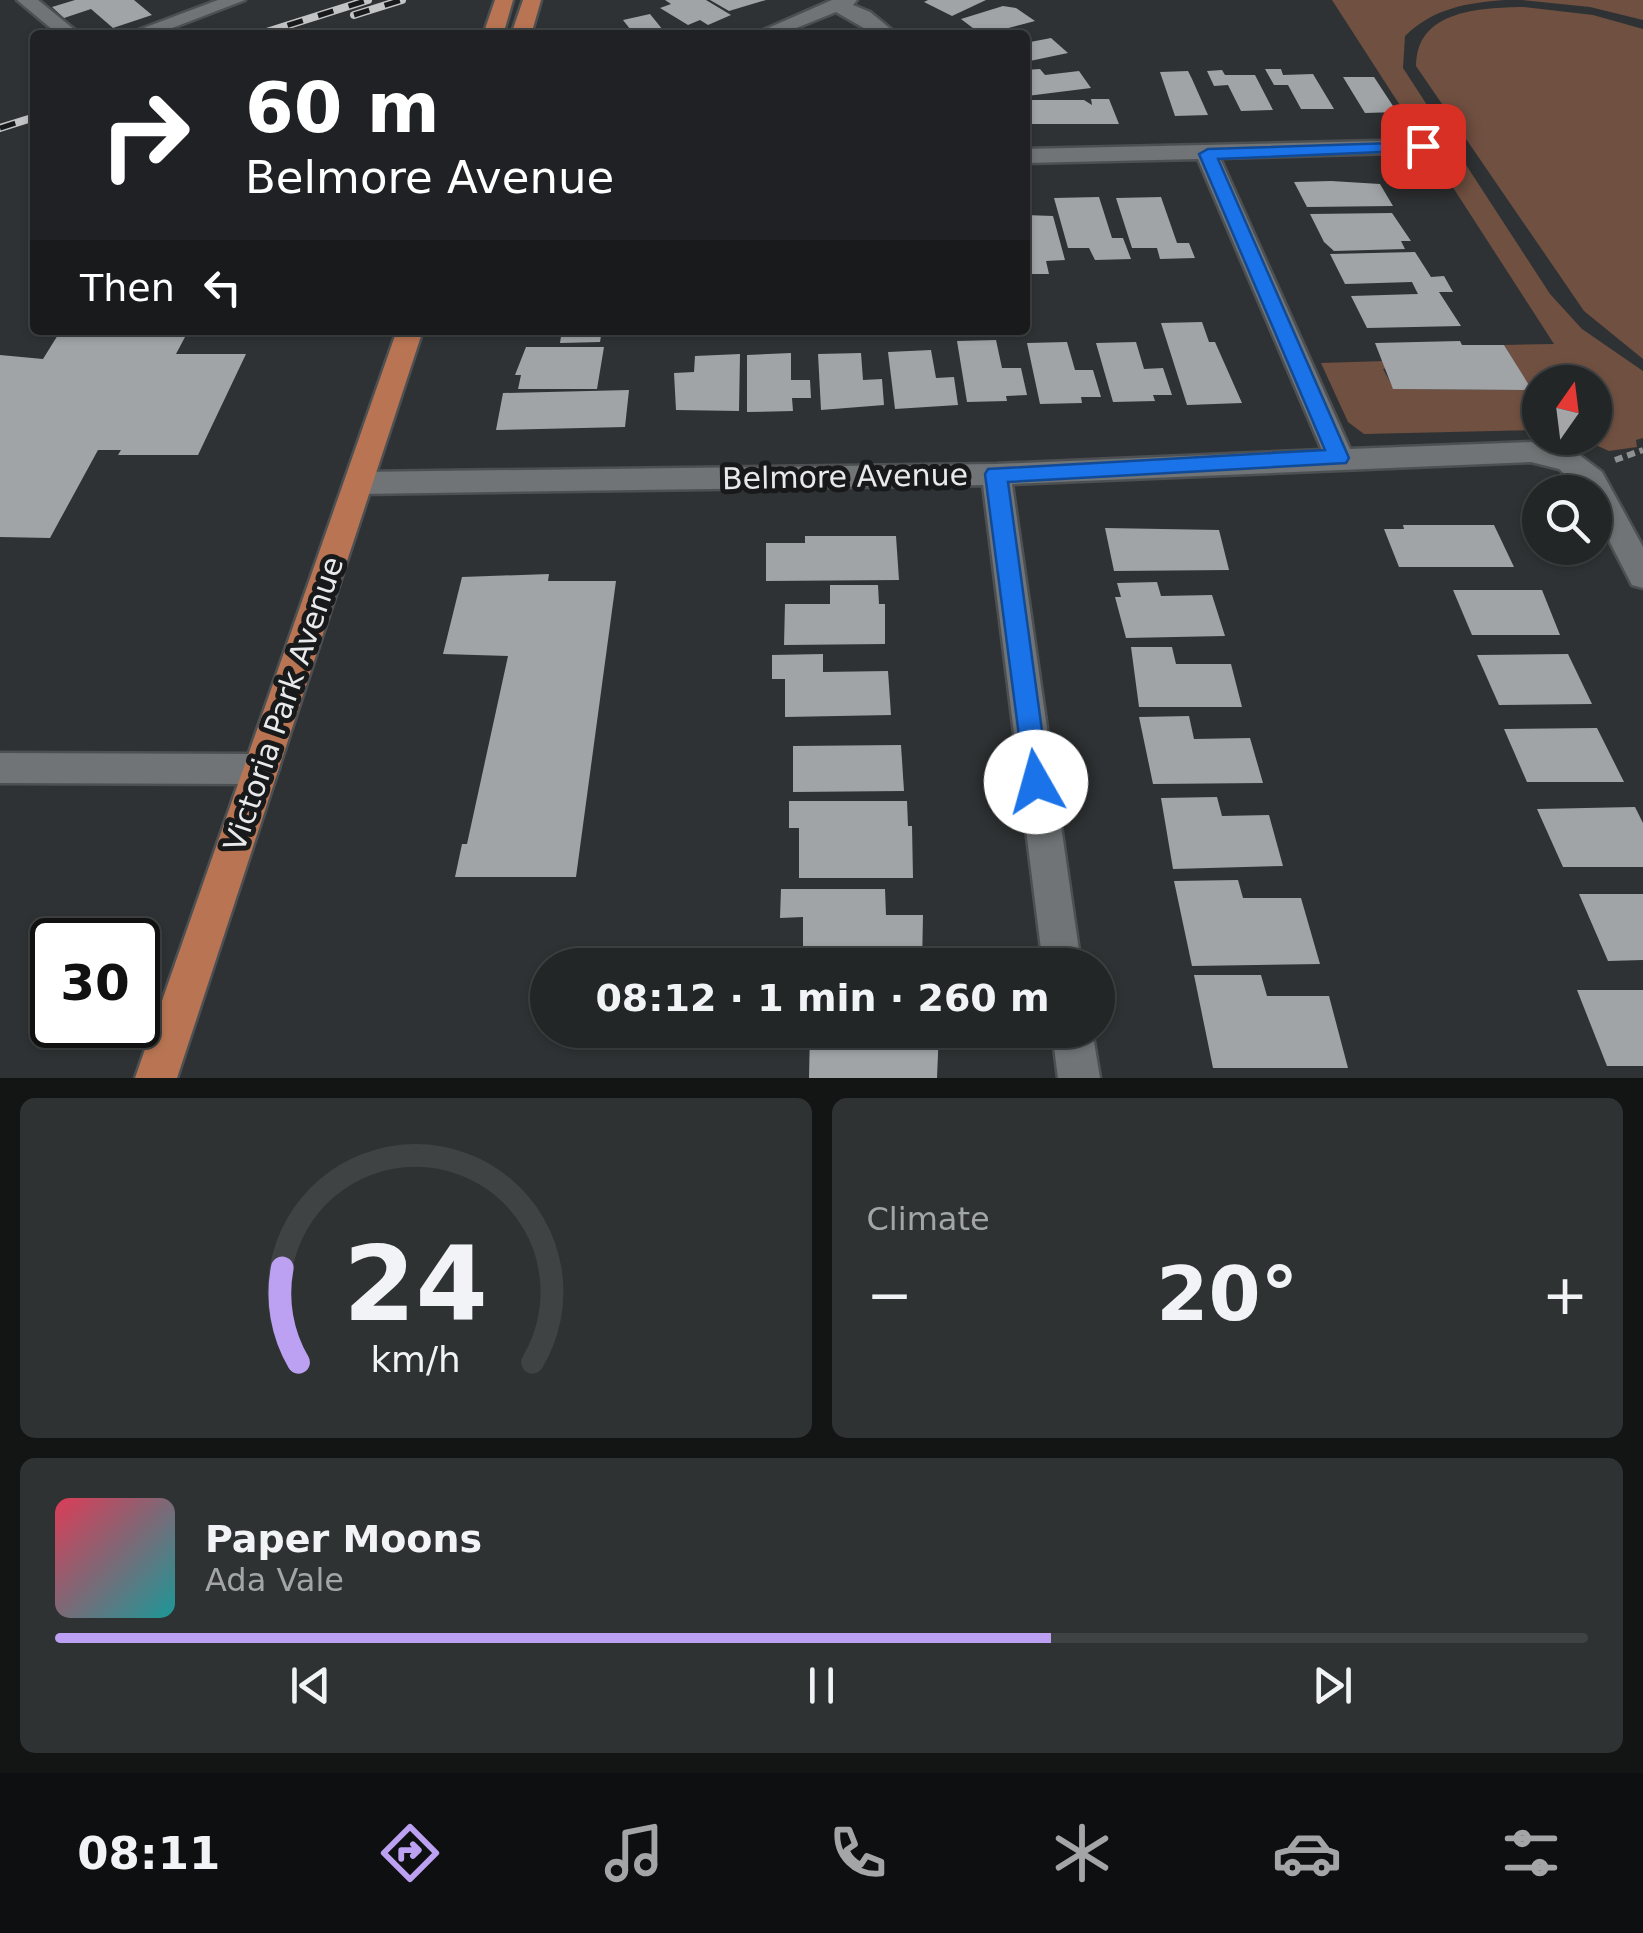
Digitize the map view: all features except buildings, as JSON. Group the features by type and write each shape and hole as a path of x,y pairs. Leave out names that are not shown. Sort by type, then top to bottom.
{"main road":[{"path":"494,30 504,0"},
{"path":"523,30 532,0"},
{"name":"Victoria Park Avenue","path":"156,1078 408,335"}],"street":[{"path":"26,0 65,30"},
{"path":"149,30 236,0"},
{"path":"774,30 843,2 881,30"},
{"path":"1030,156 1423,146"},
{"path":"1208,154 1339,458"},
{"name":"Belmore Avenue","path":"360,483 996,474 1531,452 1568,460 1592,479 1643,576"},
{"path":"996,474 1060,948"},
{"path":"0,768 262,768"},
{"path":"1075,1048 1079,1078"}],"path":[{"path":"1614,460 1643,450"}],"shaded area":[{"path":"1332,0 1505,0 1451,9 1427,19 1405,36 1403,68 1550,294 1582,329 1643,371 1643,438 1636,440 1637,447 1612,451 1612,365 1522,365 1522,375 1504,345 1554,344"},
{"path":"1522,0 1643,0 1643,20 1590,7"},
{"path":"1523,7 1593,15 1643,29 1643,359 1584,311 1416,66 1419,47 1439,23 1470,11"},
{"path":"1385,361 1388,368 1383,369 1394,389 1522,390 1522,430 1364,434 1348,422 1321,363"}],"railway":[{"path":"273,30 368,0"},
{"path":"354,15 402,0"},
{"path":"0,128 30,119"}],"route":[{"path":"1036,782 996,474 1339,458 1208,154 1423,146"}]}
